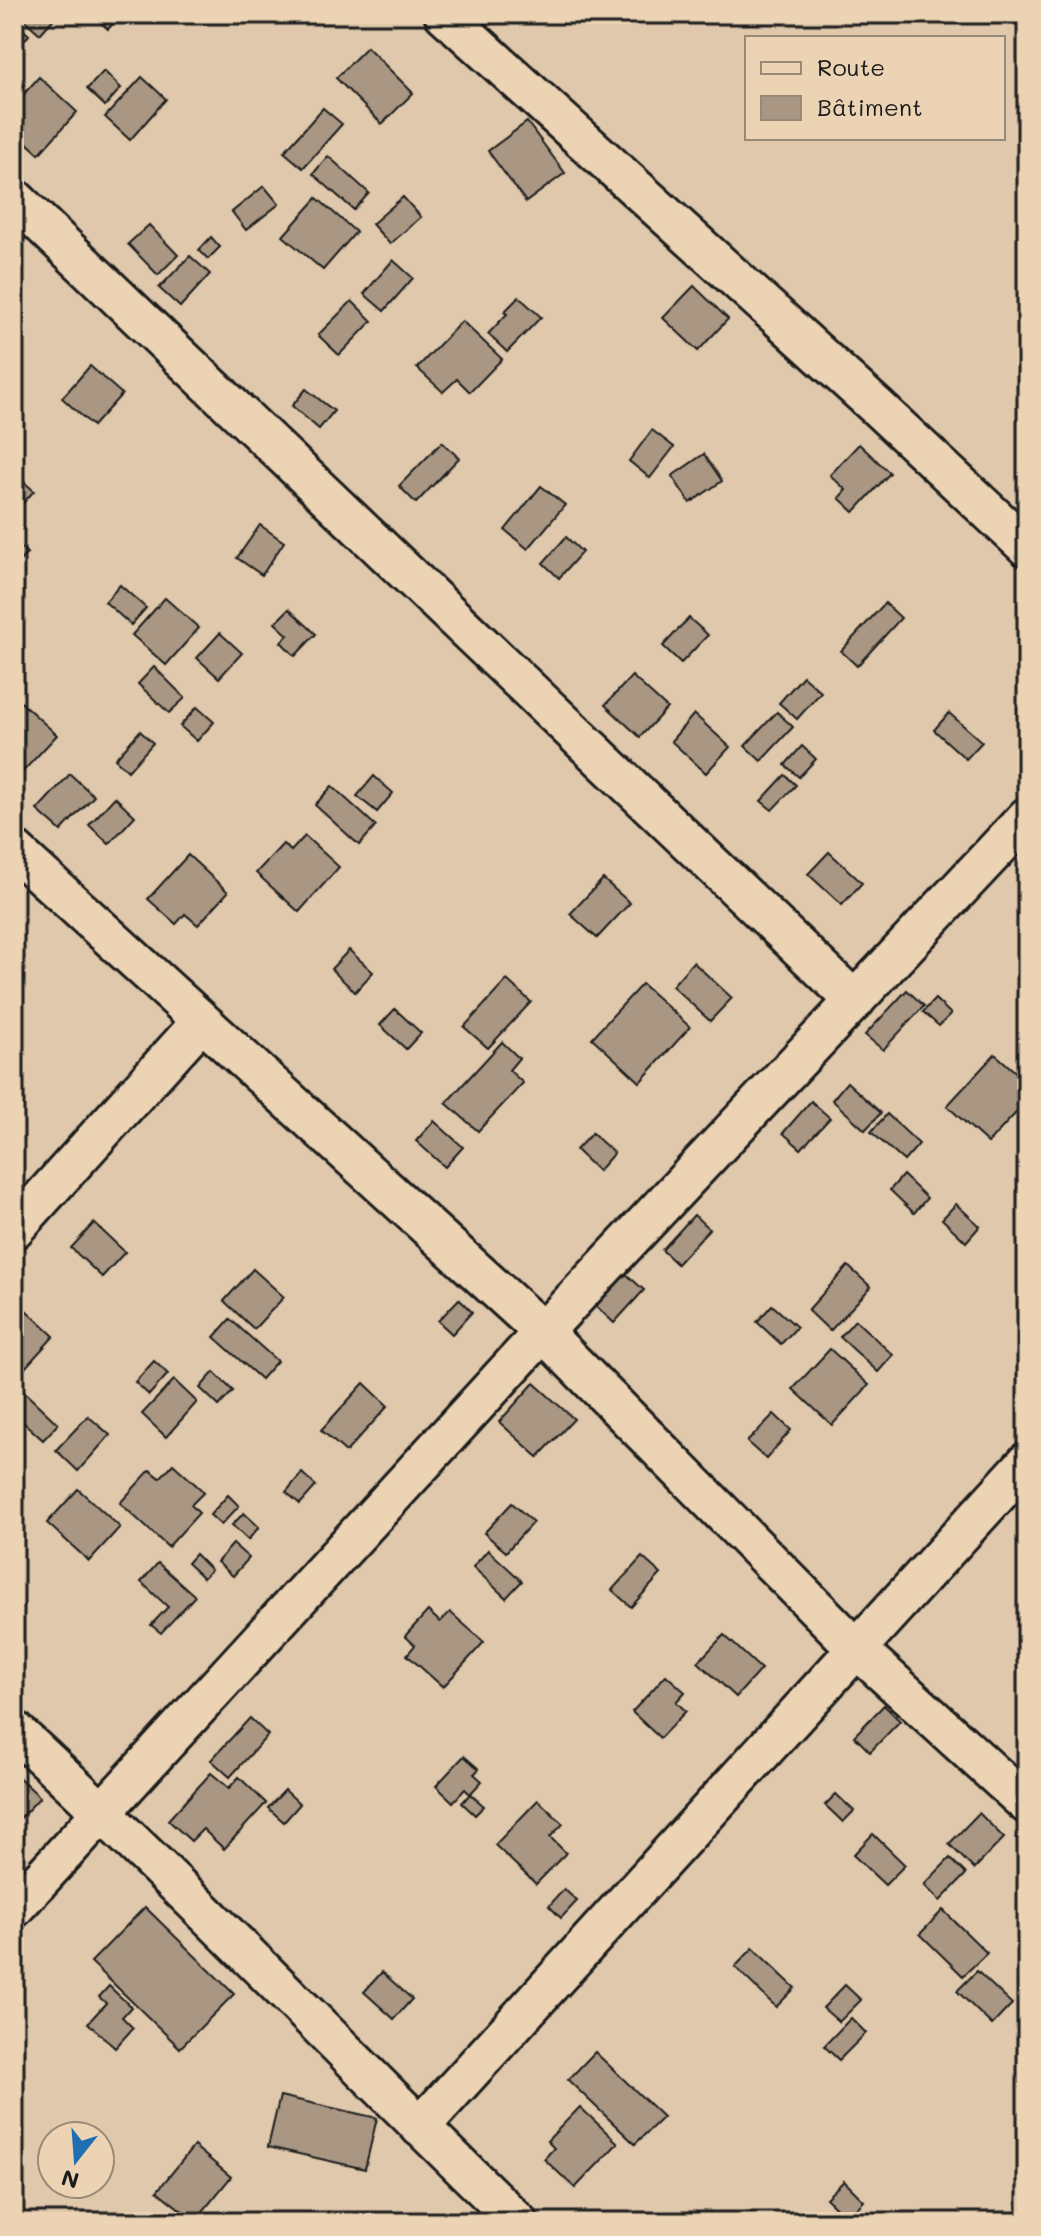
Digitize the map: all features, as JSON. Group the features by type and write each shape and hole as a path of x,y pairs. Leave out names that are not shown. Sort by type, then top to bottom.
{"street":[{"path":"444,14 1027,547"},
{"path":"14,198 855,1001"},
{"path":"14,1908 543,1332 1027,817"},
{"path":"14,850 543,1332 857,1649 1027,1804"},
{"path":"14,1229 201,1022"},
{"path":"420,2127 1027,1462"},
{"path":"14,1730 103,1812 518,2222"}],"building":[{"path":"18,14 58,14 40,34"},
{"path":"91,14 122,14 108,29"},
{"path":"14,21 29,35 14,52"},
{"path":"367,47 413,93 382,124 336,78"},
{"path":"104,71 121,88 105,106 87,89"},
{"path":"39,77 77,112 39,154 14,131 14,105"},
{"path":"142,77 166,99 130,140 105,117"},
{"path":"323,108 342,124 303,168 284,152"},
{"path":"527,122 565,173 526,202 488,151"},
{"path":"328,156 369,193 354,210 313,174"},
{"path":"264,186 279,204 246,230 232,212"},
{"path":"403,197 421,217 390,244 372,224"},
{"path":"317,198 356,232 323,270 283,236"},
{"path":"149,225 178,255 158,275 128,244"},
{"path":"211,237 220,247 208,259 199,250"},
{"path":"190,256 210,274 180,307 159,288"},
{"path":"393,260 413,278 384,311 364,294"},
{"path":"694,286 728,319 698,351 663,318"},
{"path":"519,297 541,317 507,352 488,334"},
{"path":"352,301 372,321 339,355 318,335"},
{"path":"462,321 502,359 470,392 457,379 443,392 417,368"},
{"path":"90,366 122,394 93,426 62,398"},
{"path":"306,389 334,411 319,429 292,406"},
{"path":"652,430 674,447 650,478 629,461"},
{"path":"442,442 459,458 416,503 399,486"},
{"path":"859,444 890,473 854,512 839,498 846,490 830,475"},
{"path":"704,454 722,481 690,503 672,476"},
{"path":"14,473 34,491 14,513"},
{"path":"541,486 565,505 528,549 505,530"},
{"path":"260,525 284,542 262,575 237,558"},
{"path":"566,537 582,552 559,578 543,563"},
{"path":"14,541 27,553 14,568"},
{"path":"120,585 146,608 131,625 105,602"},
{"path":"165,598 199,628 166,665 132,635"},
{"path":"885,603 901,618 857,666 841,651"},
{"path":"289,609 316,634 295,656 281,642 288,635 275,623"},
{"path":"689,618 708,635 681,663 663,646"},
{"path":"220,633 242,653 219,678 197,658"},
{"path":"154,667 185,698 169,713 138,684"},
{"path":"632,676 667,708 640,737 605,705"},
{"path":"803,676 821,692 797,719 779,703"},
{"path":"14,696 57,735 15,780 14,780"},
{"path":"197,707 214,722 197,741 180,726"},
{"path":"777,712 793,727 761,761 745,746"},
{"path":"949,713 982,742 966,759 934,730"},
{"path":"694,714 730,747 706,773 671,741"},
{"path":"140,731 153,743 128,771 115,759"},
{"path":"802,746 816,759 799,777 785,765"},
{"path":"70,774 94,796 61,831 37,810"},
{"path":"785,775 796,785 772,810 761,801"},
{"path":"374,776 393,793 377,812 357,796"},
{"path":"332,786 376,826 359,845 315,805"},
{"path":"115,797 135,816 109,844 89,825"},
{"path":"305,836 339,867 299,912 256,873 283,844 291,851"},
{"path":"829,852 862,883 842,905 808,874"},
{"path":"188,855 228,892 198,925 185,914 176,924 148,899"},
{"path":"603,879 630,903 597,938 570,914"},
{"path":"349,950 373,972 355,992 331,969"},
{"path":"693,962 732,998 710,1021 672,986"},
{"path":"507,980 531,1002 488,1048 464,1027"},
{"path":"642,984 690,1027 640,1082 592,1038"},
{"path":"907,990 924,1006 883,1050 865,1035"},
{"path":"935,999 951,1014 939,1026 923,1012"},
{"path":"395,1009 421,1033 406,1049 380,1025"},
{"path":"502,1042 519,1058 509,1070 523,1083 478,1131 446,1103"},
{"path":"995,1054 1027,1082 1027,1101 988,1143 947,1106"},
{"path":"847,1082 881,1113 865,1130 832,1100"},
{"path":"811,1101 830,1118 801,1149 783,1133"},
{"path":"887,1114 919,1144 904,1161 871,1132"},
{"path":"434,1121 463,1147 445,1167 416,1141"},
{"path":"592,1133 614,1153 598,1171 576,1150"},
{"path":"903,1175 927,1198 914,1213 890,1190"},
{"path":"956,1204 980,1226 966,1242 942,1219"},
{"path":"694,1215 709,1229 677,1264 662,1250"},
{"path":"94,1223 125,1252 102,1277 71,1248"},
{"path":"848,1266 871,1287 830,1331 808,1310"},
{"path":"253,1269 284,1297 254,1329 224,1301"},
{"path":"625,1273 644,1290 614,1323 596,1306"},
{"path":"14,1299 54,1336 14,1380"},
{"path":"459,1299 472,1312 452,1334 438,1321"},
{"path":"772,1305 797,1327 781,1344 757,1322"},
{"path":"230,1319 277,1361 261,1379 214,1337"},
{"path":"855,1320 893,1355 878,1372 840,1337"},
{"path":"830,1349 869,1385 832,1425 793,1389"},
{"path":"154,1361 168,1374 149,1395 135,1382"},
{"path":"214,1372 233,1391 219,1406 200,1388"},
{"path":"174,1380 197,1402 166,1437 142,1414"},
{"path":"364,1383 388,1406 346,1452 321,1430"},
{"path":"534,1383 574,1419 538,1457 499,1422"},
{"path":"22,1390 58,1424 43,1440 14,1414 14,1399"},
{"path":"774,1414 791,1430 766,1459 747,1442"},
{"path":"88,1416 110,1435 78,1471 56,1450"},
{"path":"173,1464 204,1492 191,1505 199,1513 168,1547 120,1503 150,1470 160,1478"},
{"path":"302,1473 316,1486 300,1504 286,1492"},
{"path":"78,1489 120,1527 89,1561 47,1523"},
{"path":"228,1495 239,1506 221,1525 210,1515"},
{"path":"512,1503 533,1522 506,1552 484,1533"},
{"path":"244,1513 259,1527 248,1540 232,1525"},
{"path":"233,1544 249,1558 233,1576 217,1562"},
{"path":"488,1550 522,1581 506,1598 473,1567"},
{"path":"195,1554 211,1570 203,1578 187,1563"},
{"path":"642,1557 661,1574 631,1607 612,1590"},
{"path":"158,1563 195,1596 161,1633 151,1625 168,1607 141,1582"},
{"path":"428,1611 440,1622 450,1612 484,1642 443,1687 407,1655 415,1645 405,1636"},
{"path":"724,1635 761,1669 736,1697 698,1662"},
{"path":"666,1675 685,1692 676,1702 686,1711 660,1738 632,1712"},
{"path":"884,1705 900,1721 870,1752 854,1736"},
{"path":"250,1718 268,1735 230,1777 211,1760"},
{"path":"464,1756 479,1769 474,1774 482,1781 470,1794 465,1789 453,1802 436,1786"},
{"path":"14,1773 40,1797 14,1825"},
{"path":"211,1773 229,1788 239,1777 266,1803 224,1849 203,1829 191,1841 168,1820"},
{"path":"285,1790 300,1804 284,1822 268,1808"},
{"path":"470,1794 484,1806 475,1815 462,1803"},
{"path":"836,1794 854,1811 843,1822 825,1805"},
{"path":"538,1800 563,1824 550,1837 566,1853 536,1884 495,1845"},
{"path":"979,1813 1004,1838 974,1869 949,1844"},
{"path":"873,1834 905,1865 885,1885 853,1855"},
{"path":"950,1858 966,1874 940,1901 924,1885"},
{"path":"564,1889 577,1901 561,1918 549,1906"},
{"path":"145,1907 234,1994 180,2048 91,1962"},
{"path":"943,1910 987,1953 963,1976 920,1934"},
{"path":"753,1948 795,1988 776,2007 735,1967"},
{"path":"977,1971 1012,2004 992,2025 957,1991"},
{"path":"382,1972 412,1999 394,2019 364,1992"},
{"path":"845,1985 861,2000 839,2022 823,2008"},
{"path":"109,1986 131,2007 122,2017 133,2028 115,2048 88,2023 106,2003 99,1997"},
{"path":"851,2018 866,2033 839,2060 824,2046"},
{"path":"595,2052 663,2117 635,2144 568,2080"},
{"path":"280,2096 377,2118 365,2169 268,2147"},
{"path":"580,2107 618,2143 575,2188 544,2159 554,2148 547,2141"},
{"path":"194,2146 231,2177 195,2221 157,2191"},
{"path":"844,2181 864,2201 847,2218 826,2198"}]}
